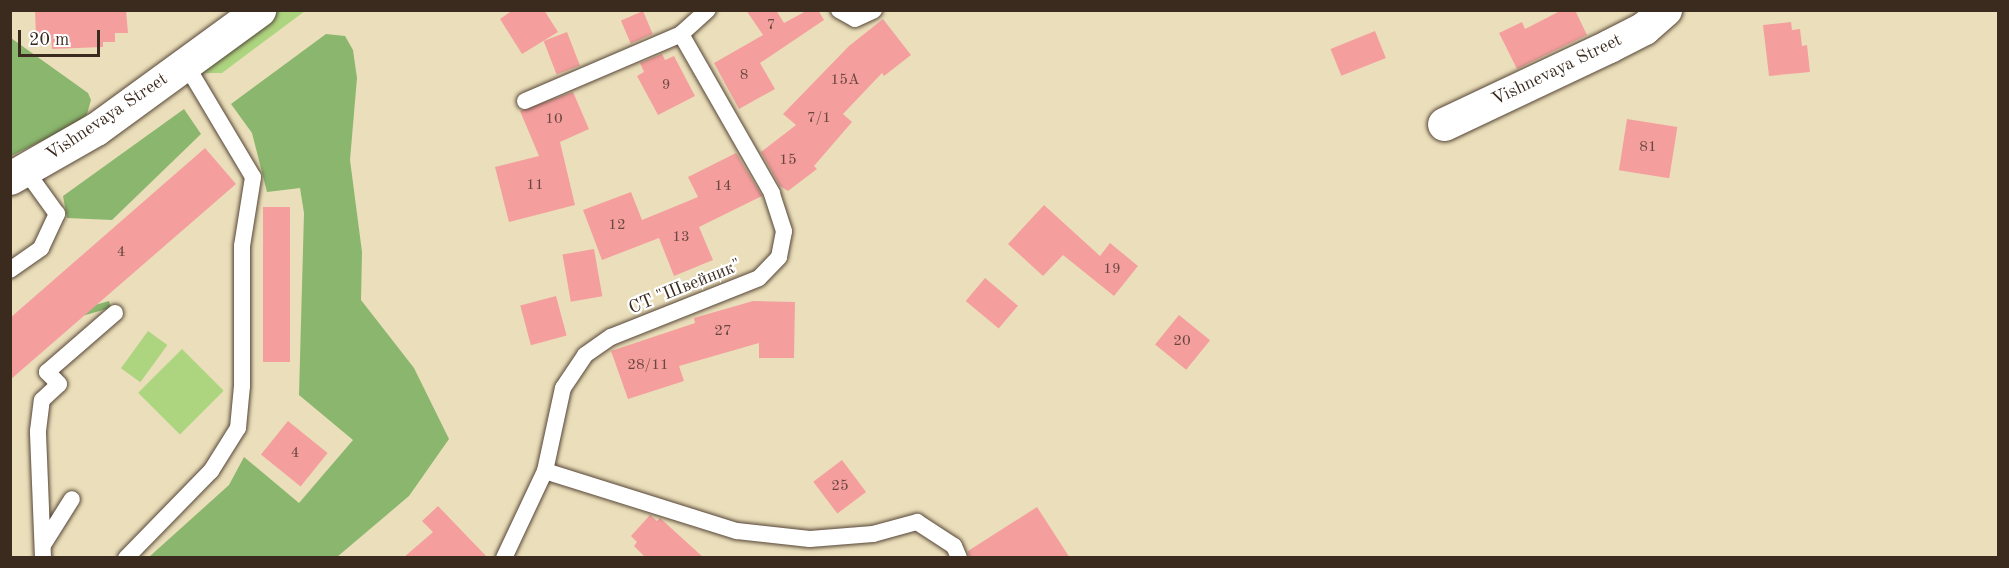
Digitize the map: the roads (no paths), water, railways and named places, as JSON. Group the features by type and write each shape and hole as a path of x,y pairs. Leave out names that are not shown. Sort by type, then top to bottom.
{"street":[{"name":"Vishnevaya Street","path":"18,175 96,129 259,10"},
{"name":"Vishnevaya Street","path":"1444,124 1644,28 1665,10"}],"lane":[{"path":"525,101 681,34 708,10"},
{"path":"839,10 855,19 874,10"},
{"name":"СТ \"Швейник\"","path":"504,558 545,471 563,388 585,355 611,337 759,278 779,257 784,231 772,193 681,34"},
{"path":"126,558 211,471 238,428 242,386 242,246 253,177 185,63"},
{"path":"10,270 41,248 57,214 18,175"},
{"path":"43,552 38,431 42,400 58,384 47,372 115,314"},
{"path":"545,471 737,531 810,539 873,534 916,522 954,546 959,558"},
{"path":"43,552 72,499"}]}
